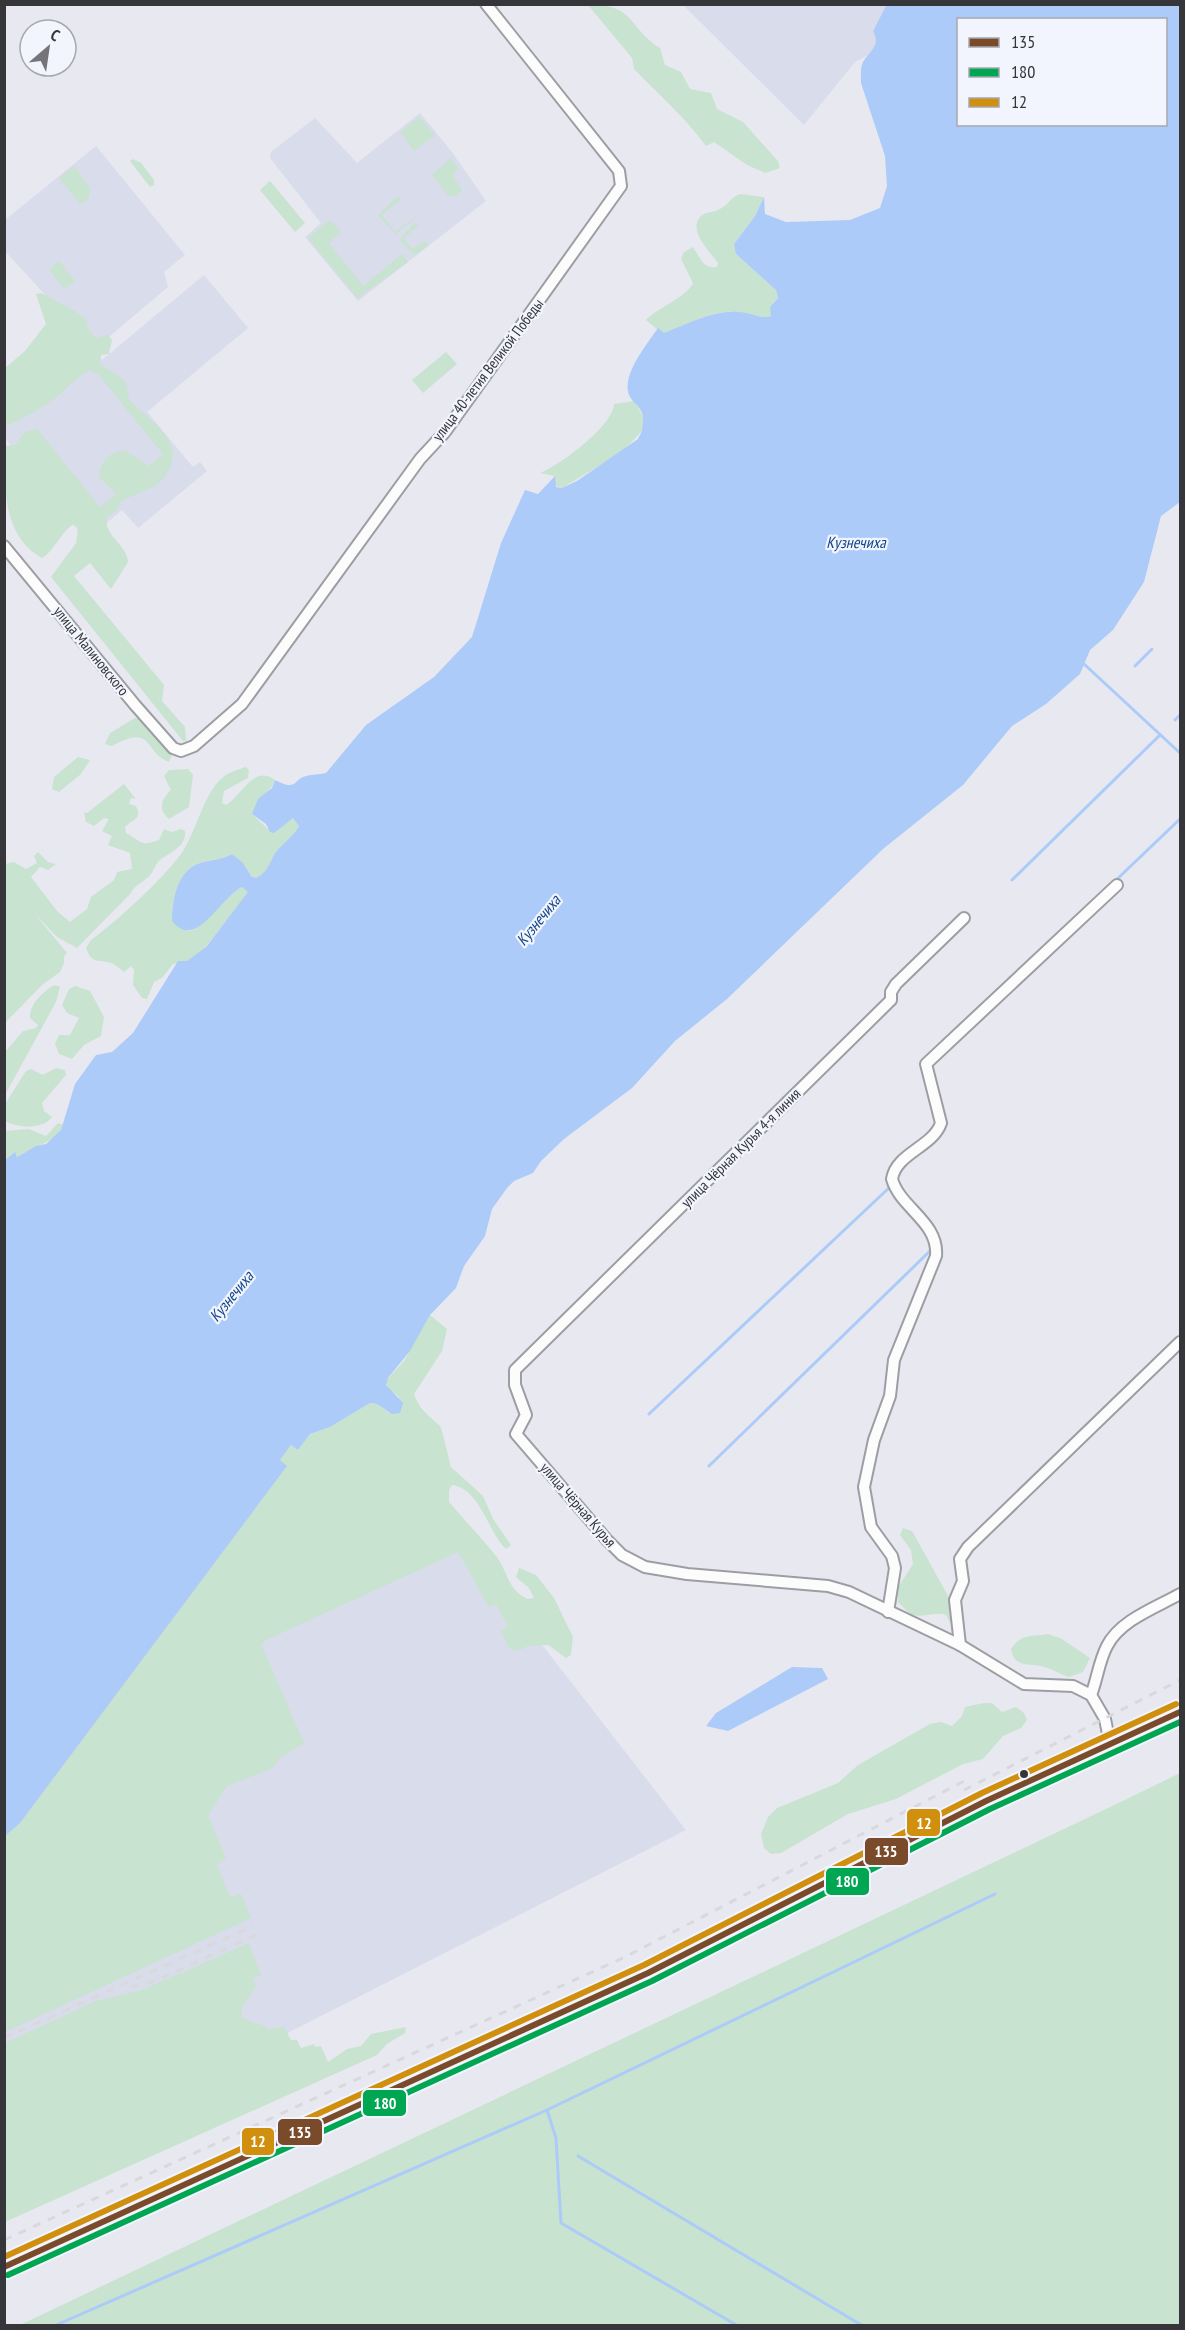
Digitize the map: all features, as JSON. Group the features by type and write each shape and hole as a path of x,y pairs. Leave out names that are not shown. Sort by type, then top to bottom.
{"main road":[{"path":"4,2267 648,1973 955,1816 1180,1712"}],"street":[{"name":"улица 40-летия Великой Победы","path":"181,751 194,746 242,704 420,459 452,423 621,186 619,171 486,4"},
{"name":"улица Малиновского","path":"4,546 135,705 173,748 181,751"},
{"path":"1110,1744 1105,1719 1090,1695 1073,1686 1024,1684 960,1646 888,1612 895,1568 892,1556 871,1527 864,1487 874,1440 890,1396 894,1360 936,1256 937,1247 931,1232 892,1179 896,1167 934,1135 941,1123 926,1064 1117,885"},
{"name":"улица Чёрная Курья 4-я линия","path":"514,1377 515,1370 891,1000 896,984 964,918"},
{"path":"960,1646 955,1600 963,1581 960,1559 968,1547 1180,1342"},
{"name":"улица Чёрная Курья","path":"514,1377 526,1415 516,1434 567,1495 622,1555 645,1567 687,1574 828,1586 849,1592 888,1612"},
{"path":"1090,1695 1107,1646 1115,1634 1129,1622 1180,1594"}],"shaded area":[{"path":"683,5 887,5 873,31 877,42 872,53 855,62 804,125"},
{"path":"420,113 452,152 486,201 358,301 305,237 321,223 270,158 271,152 315,118 357,163"},
{"path":"96,146 185,255 164,272 168,287 97,347 102,360 204,275 248,328 147,412 193,467 200,462 207,471 138,528 122,510 86,540 5,438 5,376 70,322 5,251 5,220"},
{"path":"376,1431 686,1830 5,2177 5,1857"}],"green space":[{"path":"588,5 615,8 630,18 649,40 660,48 665,65 681,72 690,89 711,93 717,109 743,122 778,161 780,168 765,173 747,165 714,142 706,146 681,116 634,69 632,58"},
{"path":"419,117 435,135 414,151 400,132"},
{"path":"451,158 458,169 452,176 462,189 457,196 448,196 432,175"},
{"path":"133,159 141,163 154,180 154,185 150,187 130,161"},
{"path":"74,166 90,188 89,198 80,204 59,178"},
{"path":"270,181 305,223 295,232 260,190"},
{"path":"741,194 764,197 755,216 736,241 736,254 776,290 778,298 773,303 771,316 717,313 663,334 646,320 685,293 693,283 681,259 684,252 693,247 705,264 717,267 718,263 704,246 697,232 698,219 704,214 716,211"},
{"path":"398,196 401,199 382,215 395,232 420,214 396,234 378,215"},
{"path":"330,220 341,232 329,243 363,286 402,254 408,262 357,298 308,238"},
{"path":"416,222 418,226 404,238 412,249 425,241 429,245 414,255 401,242 401,237"},
{"path":"59,261 75,281 64,289 49,270"},
{"path":"41,293 75,311 87,321 88,328 95,338 108,335 112,340 109,354 101,355 99,363 126,382 129,400 159,427 170,442 173,454 170,468 162,480 153,487 121,501 117,510 107,517 109,530 124,550 128,562 111,589 90,563 74,576 164,685 162,701 185,727 186,741 183,741 51,577 76,543 78,526 72,525 42,558 19,537 12,523 6,493 5,446 15,445 25,432 37,429 100,507 116,494 99,477 103,463 110,456 124,450 149,466 163,454 99,375 90,370 45,406 9,425 5,424 5,368 25,351 46,324 36,294"},
{"path":"446,352 457,364 423,393 412,380"},
{"path":"634,401 643,416 642,431 622,452 562,488 554,485 555,476 540,473 560,462 584,444 605,423 614,404"},
{"path":"135,718 141,719 173,753 169,762 155,752 142,738 135,737 112,746 105,744 110,733"},
{"path":"78,757 90,760 81,774 59,792 52,789 54,777"},
{"path":"246,767 249,770 248,778 224,791 222,803 226,805 254,778 268,776 275,780 252,814 268,829 281,826 293,818 299,826 276,852 266,870 256,878 247,873 246,868 232,854 199,863 187,871 176,891 172,913 189,931 204,922 234,892 242,887 249,892 203,950 187,961 173,964 162,978 154,982 147,999 142,998 133,985 134,970 131,966 124,972 113,964 93,959 86,948 91,940 151,888 181,854 206,800 218,782 227,774"},
{"path":"188,769 193,775 189,807 169,819 163,811 162,804 165,796 171,790 164,776 169,770"},
{"path":"124,784 136,799 131,798 129,804 136,806 138,811 136,819 125,827 126,833 142,843 148,843 159,840 164,829 172,832 181,829 185,831 183,842 176,850 158,862 149,877 136,886 77,948 57,937 35,914 67,953 60,972 42,985 5,1023 5,864 14,862 26,869 37,863 34,856 38,852 48,862 56,864 48,870 40,867 31,877 57,911 70,922 87,909 91,897 114,880 117,872 132,869 130,853 108,845 112,836 102,831 109,819 104,818 94,826 86,822 84,812 87,813"},
{"path":"54,985 60,987 56,1002 5,1095 5,1052 23,1031 36,1028 38,1025 30,1018 34,1003"},
{"path":"75,986 90,991 104,1017 101,1036 84,1045 72,1059 59,1054 55,1044 59,1035 70,1035 79,1018 67,1013 62,1005 69,989"},
{"path":"56,1068 65,1070 66,1075 42,1103 44,1111 52,1117 37,1126 17,1125 5,1121 5,1104 26,1071 31,1069 43,1075"},
{"path":"58,1123 64,1125 60,1132 49,1141 17,1157 15,1152 5,1160 5,1131 29,1129 46,1136"},
{"path":"430,1315 447,1329 442,1351 414,1394 416,1400 441,1427 451,1467 483,1496 493,1519 511,1545 506,1549 502,1545 482,1510 469,1493 452,1485 449,1490 449,1502 496,1556 516,1591 528,1599 534,1598 529,1588 516,1577 519,1568 536,1575 554,1598 573,1637 571,1655 566,1658 548,1645 528,1646 518,1651 509,1648 501,1631 508,1627 496,1604 489,1607 458,1552 266,1640 261,1644 304,1743 281,1757 272,1768 227,1786 208,1816 226,1858 217,1865 230,1897 241,1894 251,1918 5,2032 5,1836 20,1822 286,1466 280,1460 291,1445 298,1450 310,1434 330,1427 370,1403 377,1404 390,1413 399,1397 387,1388 386,1381 404,1361"},
{"path":"903,1528 912,1531 952,1603 954,1619 950,1623 946,1615 942,1614 911,1615 898,1602 897,1589 913,1564 911,1550 900,1535"},
{"path":"1048,1634 1062,1639 1090,1658 1083,1672 1069,1677 1045,1667 1022,1664 1015,1659 1011,1649 1019,1640"},
{"path":"992,1703 1002,1712 1016,1707 1024,1713 1027,1720 1021,1728 1003,1736 983,1759 963,1764 896,1799 848,1814 781,1853 771,1854 764,1848 761,1834 768,1817 777,1808 838,1783 858,1765 930,1724 941,1722 952,1726 962,1716 965,1707"},
{"path":"1180,1773 1180,2325 20,2325 1129,1798"},
{"path":"249,1943 261,1975 253,1978 256,1986 241,2009 242,2017 245,2019 268,2029 284,2027 291,2040 297,2040 301,2048 314,2044 315,2047 321,2046 328,2062 347,2049 361,2046 371,2034 406,2027 405,2033 387,2044 377,2055 5,2222 5,2043 96,2001 142,1990"}],"water":[{"name":"Кузнечиха","path":"887,4 1180,5 1180,502 1161,516 1144,582 1113,630 1090,650 1080,674 1046,704 1012,726 963,785 883,849 727,999 675,1041 632,1088 564,1139 541,1161 533,1173 514,1181 507,1188 492,1209 485,1236 464,1266 456,1288 430,1315 410,1351 388,1378 386,1385 403,1403 400,1413 392,1414 377,1404 370,1403 330,1427 310,1434 298,1450 291,1445 280,1460 287,1466 20,1823 5,1836 5,1160 15,1152 17,1157 36,1146 46,1144 61,1130 75,1084 96,1055 112,1052 133,1033 178,961 187,961 206,947 248,892 242,887 199,926 190,930 181,929 172,921 172,913 177,887 186,872 200,863 232,854 243,863 251,876 256,878 264,873 276,852 299,826 293,818 274,833 270,832 266,824 252,814 258,799 272,788 275,780 291,785 306,776 326,773 366,725 434,677 472,637 501,543 525,490 538,494 555,476 556,487 562,488 577,481 638,439 642,431 643,416 630,397 628,380 636,361 658,328 664,333 719,313 743,312 764,317 771,316 770,307 778,298 776,290 736,254 734,244 755,216 764,197 765,214 786,222 850,220 880,208 887,186 885,156 861,83 862,64 874,48 873,31"},
{"path":"792,1667 822,1668 828,1679 728,1731 706,1726 716,1713"}],"waterway":[{"path":"1135,666 1152,649"},
{"path":"1084,664 1180,753"},
{"path":"1175,720 1180,715"},
{"path":"1012,880 1160,735"},
{"path":"1113,883 1180,819"},
{"path":"649,1414 891,1186"},
{"path":"709,1466 932,1249"},
{"path":"54,2326 547,2110 995,1894"},
{"path":"547,2110 556,2138 561,2223 738,2326"},
{"path":"578,2156 863,2326"}],"railway":[{"path":"964,1790 1180,1680"},
{"path":"4,2240 625,1957 970,1778"},
{"path":"4,2038 253,1926"},
{"path":"131,1987 155,1981 258,1934"}],"transit line":[{"name":"12","path":"4,2257 644,1965 982,1793 1176,1704"},
{"name":"135","path":"4,2267 648,1973 986,1801 1180,1712"},
{"name":"180","path":"8,2275 652,1981 990,1809 1180,1722"}]}
